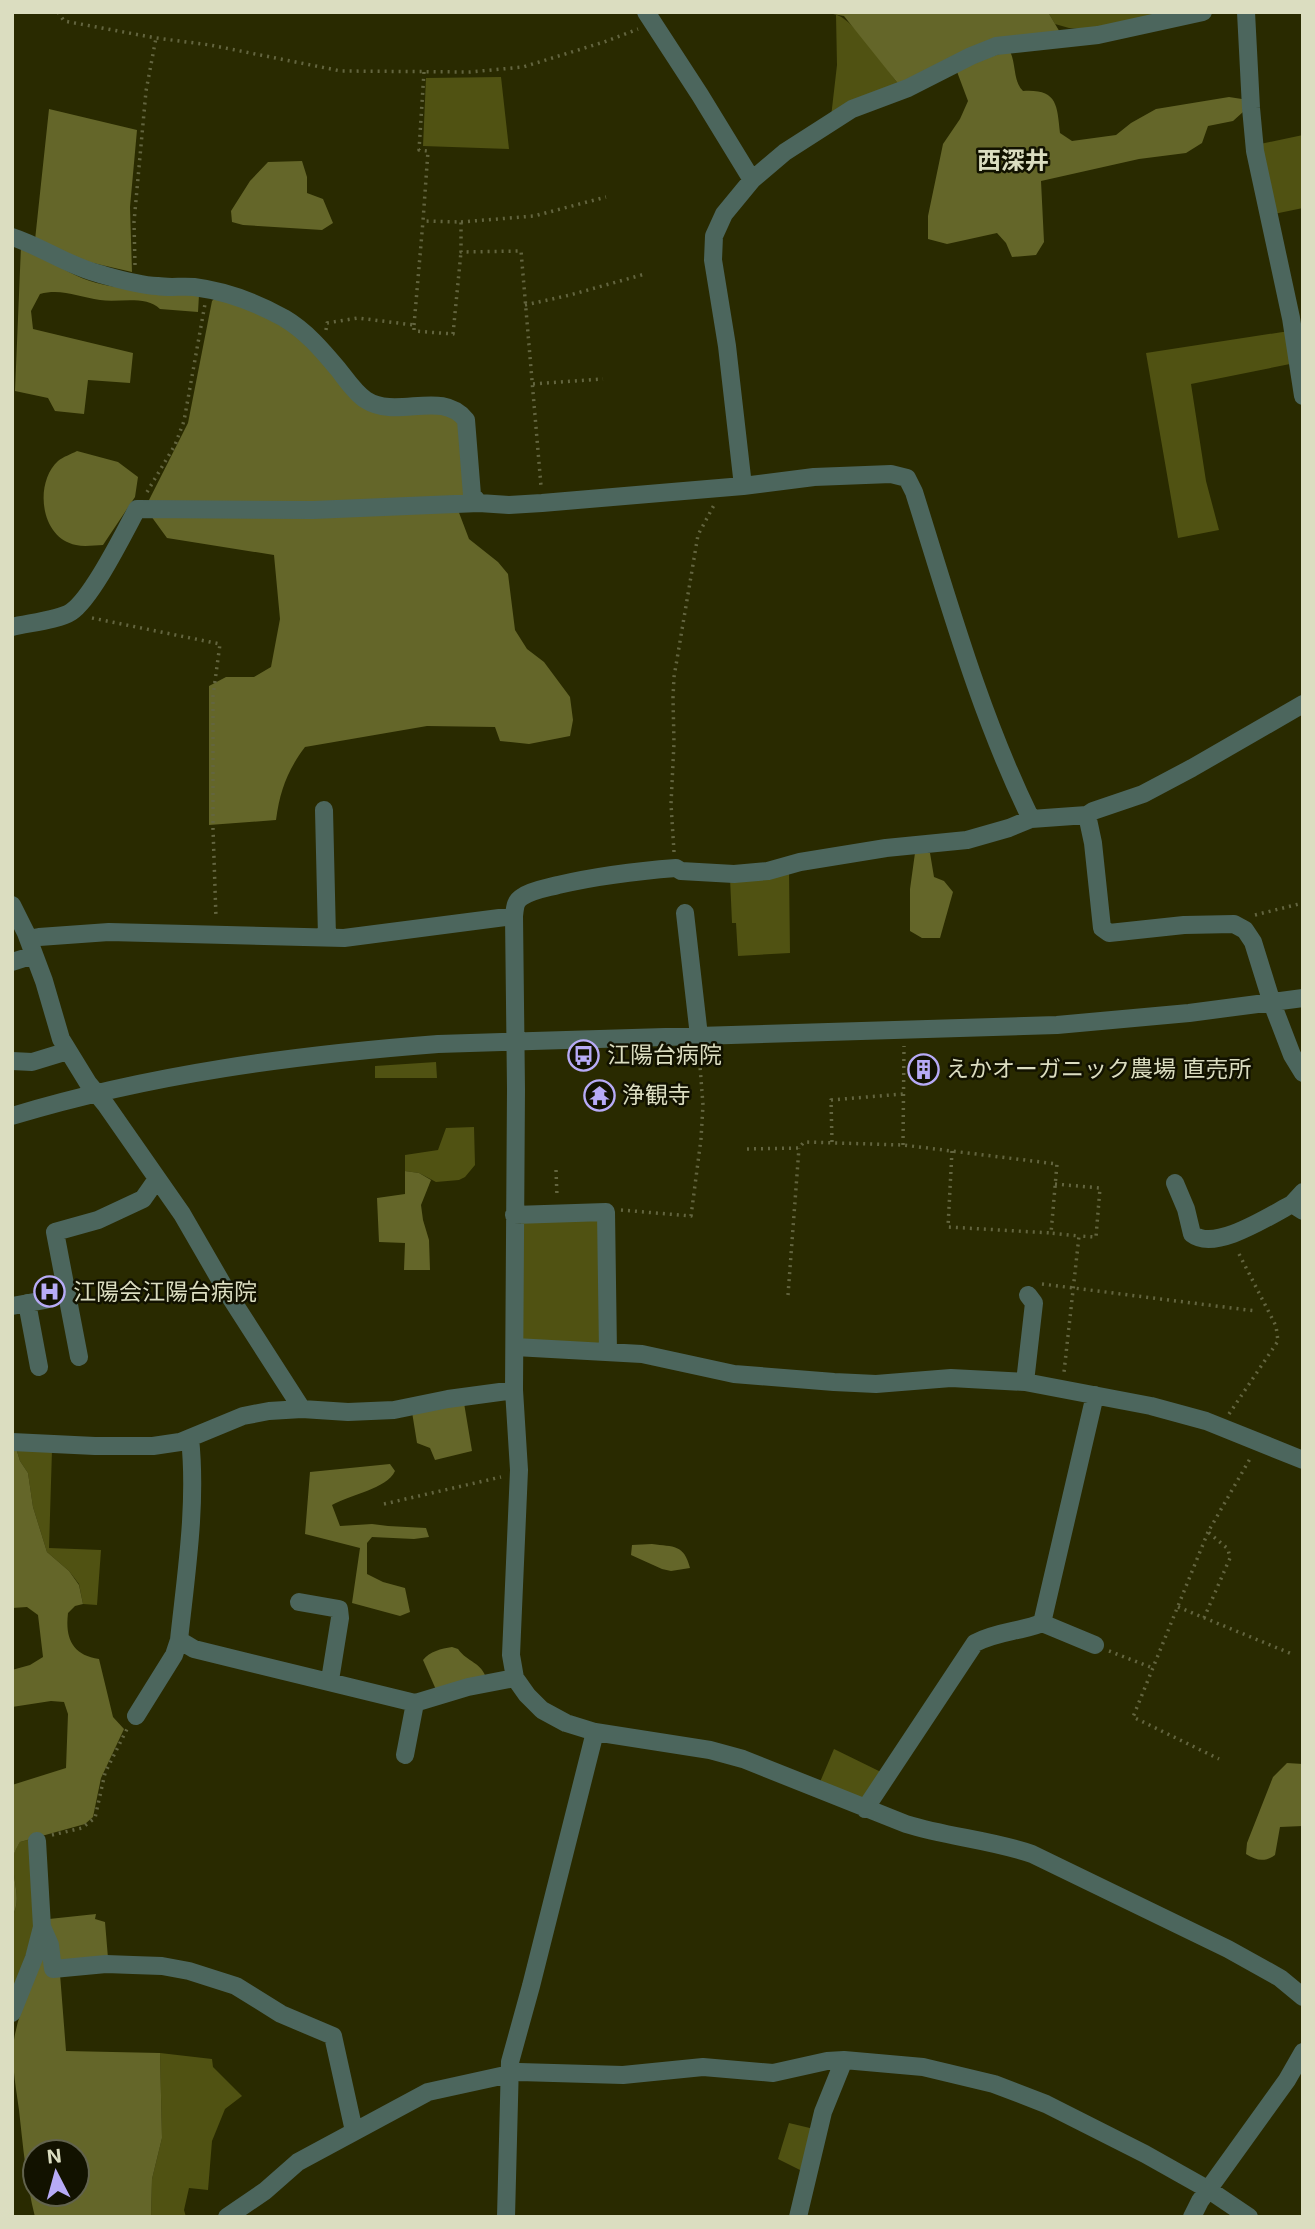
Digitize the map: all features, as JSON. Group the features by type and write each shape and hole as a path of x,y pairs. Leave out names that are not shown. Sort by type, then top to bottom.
{"street":[{"path":"743,486 727,346 713,260 714,236 724,214 752,180 785,152 852,109 908,88 996,46 1098,35 1203,12"},
{"path":"1246,12 1255,151 1291,318 1303,396"},
{"path":"650,18 752,180"},
{"path":"12,237 78,268 137,283 195,287 243,299 284,318 304,333 322,349 367,401 395,407 440,405 460,412 466,421 472,495 479,503"},
{"path":"12,627 69,614 79,605 137,509 313,510 479,503 509,505 743,486 814,477 891,474 907,478 918,505 980,699 1003,760 1031,819"},
{"path":"1303,704 1143,794 1087,815 1031,819 967,840 886,848 800,862 768,871 734,874 681,871 676,868 596,876 545,888 523,895 519,899 514,916 514,1390 519,1474 511,1655 516,1678 527,1695 542,1710 566,1723 595,1732 710,1750 743,1759 865,1809 928,1831 1032,1854 1228,1949 1280,1978 1303,1997"},
{"path":"324,810 327,937"},
{"path":"1087,815 1093,843 1102,928 1109,933 1184,925 1234,924 1245,930 1253,942 1292,1055 1303,1073"},
{"path":"12,905 44,982 61,1039 182,1214 230,1297 302,1409"},
{"path":"685,913 699,1043"},
{"path":"12,962 39,937 109,932 344,938 514,916"},
{"path":"12,1116 96,1093 212,1070 297,1057 438,1044 699,1043 904,1030 1057,1025 1189,1013 1303,998"},
{"path":"12,1061 32,1062 68,1051"},
{"path":"79,1357 55,1232 98,1220 143,1199 157,1179"},
{"path":"1175,1183 1186,1209 1192,1234 1200,1239 1230,1236 1299,1202"},
{"path":"514,1215 606,1212 608,1352"},
{"path":"38,1367 19,1305 45,1300 65,1285"},
{"path":"1025,1382 1031,1299"},
{"path":"515,1347 642,1354 734,1374 876,1384 951,1378 1025,1382 1151,1406 1206,1421 1302,1457"},
{"path":"12,1442 153,1446 180,1442 243,1416 269,1410 394,1410 514,1390"},
{"path":"1042,1623 1096,1395"},
{"path":"136,1716 174,1655 179,1640 192,1513 190,1438"},
{"path":"299,1602 339,1609 330,1680"},
{"path":"865,1809 975,1643 989,1635 1042,1623 1096,1645"},
{"path":"179,1640 194,1648 415,1703 468,1687 516,1678"},
{"path":"405,1755 415,1703"},
{"path":"506,2217 508,2073 595,1732"},
{"path":"12,2013 34,1958 42,1927 37,1841"},
{"path":"42,1927 50,1945 53,1969 106,1964 162,1966 189,1971 236,1986 281,2014 333,2036 354,2131"},
{"path":"1192,2217 1287,2080 1303,2052"},
{"path":"798,2217 823,2112 844,2060"},
{"path":"227,2217 265,2191 298,2162 428,2092 508,2073 623,2075 703,2067 773,2073 844,2060 923,2067 994,2084 1046,2104 1145,2154 1209,2190 1249,2217"}],"path":[{"path":"58,12 64,20 341,71 424,72 470,72 523,67 604,43 650,18"},
{"path":"137,283 133,247 134,222 146,90 156,38"},
{"path":"424,72 419,150 428,151 414,331 453,334 461,252 461,222"},
{"path":"423,221 461,222 534,216 606,197"},
{"path":"461,252 522,251 542,503"},
{"path":"525,305 645,274"},
{"path":"137,509 175,445 184,421 208,290"},
{"path":"322,349 327,324 358,318 414,324"},
{"path":"533,384 603,379"},
{"path":"676,868 671,804 674,677 698,535 724,487"},
{"path":"69,614 220,644 213,696 216,934"},
{"path":"1234,924 1251,915 1303,903"},
{"path":"903,1145 904,1030"},
{"path":"606,1212 615,1209 691,1216 703,1105 699,1043"},
{"path":"832,1142 831,1100 903,1094"},
{"path":"788,1295 799,1148 804,1142 903,1145 1056,1164 1051,1233"},
{"path":"747,1149 799,1148"},
{"path":"952,1151 948,1227 1096,1237 1100,1188 1055,1184"},
{"path":"556,1170 558,1214"},
{"path":"1063,1381 1079,1236"},
{"path":"1220,1427 1278,1341 1276,1326 1230,1236"},
{"path":"1031,1299 1038,1284 1256,1311"},
{"path":"1219,1759 1133,1717 1208,1532 1259,1443"},
{"path":"384,1504 519,1474"},
{"path":"1204,1618 1230,1558 1228,1549 1208,1532"},
{"path":"1178,1607 1292,1654"},
{"path":"1096,1645 1153,1668"},
{"path":"37,1841 82,1828 95,1818 105,1773 136,1716"}],"shaded area":[{"path":"833,12 1048,12 1061,34 900,86 844,16"},
{"path":"1048,12 1172,12 1093,30 1055,24"},
{"path":"836,15 860,34 900,86 831,117 837,65"},
{"path":"1008,48 1020,87 1023,91 1043,93 1053,100 1060,133 1072,141 1116,135 1156,109 1229,97 1242,99 1243,112 1233,121 1208,126 1202,143 1186,153 1139,159 1041,181 1044,242 1036,255 1012,257 1006,243 997,233 947,244 928,239 928,216 943,144 960,119 968,101 956,69"},
{"path":"501,77 509,149 423,146 426,78"},
{"path":"49,109 137,130 130,207 132,272 67,257 35,240"},
{"path":"1303,135 1303,208 1274,214 1260,144"},
{"path":"302,161 307,177 307,193 323,199 333,223 322,230 232,222 231,211 250,181 268,162"},
{"path":"21,246 90,281 129,289 199,295 198,312 160,309 147,302 107,301 63,292 40,294 31,311 33,329 133,353 130,383 88,380 84,414 55,411 48,398 15,391"},
{"path":"215,298 237,302 302,337 350,393 442,411 460,419 465,499 291,504 148,502 188,423 212,301"},
{"path":"1289,331 1295,363 1191,384 1206,481 1219,530 1178,538 1146,353"},
{"path":"77,451 118,462 138,477 135,497 103,545 79,546 64,540 55,532 44,509 46,482 50,471 58,461"},
{"path":"458,510 469,539 498,562 508,574 515,630 527,649 544,662 570,697 573,720 570,736 529,744 500,741 495,727 427,726 305,747 285,782 276,820 209,825 209,686 226,677 254,677 271,667 280,619 274,555 167,538 151,516"},
{"path":"915,853 930,853 934,877 944,881 953,892 940,938 922,938 910,931 910,889"},
{"path":"789,871 790,953 738,956 736,923 732,923 730,878"},
{"path":"436,1062 437,1078 375,1078 375,1066"},
{"path":"474,1127 475,1165 465,1177 436,1182 419,1173 405,1171 405,1155 438,1150 446,1128"},
{"path":"405,1171 419,1173 431,1180 421,1205 429,1240 430,1270 404,1270 405,1243 379,1242 377,1198 405,1194"},
{"path":"599,1217 604,1346 521,1340 521,1220"},
{"path":"464,1403 472,1451 435,1460 430,1448 417,1443 412,1412"},
{"path":"12,1448 16,1448 28,1473 33,1507 47,1552 69,1571 79,1585 83,1604 75,1606 68,1613 69,1637 82,1654 99,1659 113,1717 124,1729 101,1778 93,1817 85,1824 20,1842 13,1858 17,1897 12,1916 12,1785 66,1768 68,1714 64,1702 51,1701 12,1707 12,1670 30,1665 43,1657 38,1615 27,1607 12,1608"},
{"path":"16,1448 52,1450 49,1548 101,1550 97,1605 83,1604 79,1584 69,1571 47,1552 33,1507 28,1473"},
{"path":"390,1464 395,1471 384,1483 332,1505 340,1526 372,1524 426,1528 429,1537 372,1537 367,1543 367,1574 405,1588 410,1612 400,1616 352,1603 360,1548 305,1534 310,1472"},
{"path":"652,1544 677,1548 685,1555 690,1568 671,1571 631,1555 632,1545"},
{"path":"452,1647 478,1666 487,1680 437,1692 423,1660 432,1652"},
{"path":"834,1749 883,1773 862,1799 820,1782"},
{"path":"1287,1763 1303,1764 1303,1826 1280,1827 1275,1855 1264,1860 1254,1858 1246,1854 1247,1843 1273,1777"},
{"path":"31,1839 35,1927 12,1997 12,1916 17,1897 13,1858 20,1842"},
{"path":"96,1914 95,1919 105,1922 108,1958 55,1961 49,1919"},
{"path":"46,1948 60,1974 66,2051 160,2053 162,2138 152,2179 151,2217 35,2217 33,2208 91,2208 91,2138 22,2138 13,2048 20,2016"},
{"path":"160,2053 212,2059 213,2067 242,2096 225,2109 212,2141 208,2190 189,2188 184,2210 186,2217 151,2217 152,2179 162,2138"},
{"path":"789,2123 814,2129 804,2172 778,2159"}],"place":[{"name":"江陽台病院","path":"584,1055"},
{"name":"えかオーガニック農場 直売所","path":"923,1069"},
{"name":"浄観寺","path":"599,1095"},
{"name":"江陽会江陽台病院","path":"50,1292"}],"district":[{"name":"西深井","path":"1013,160"}]}
